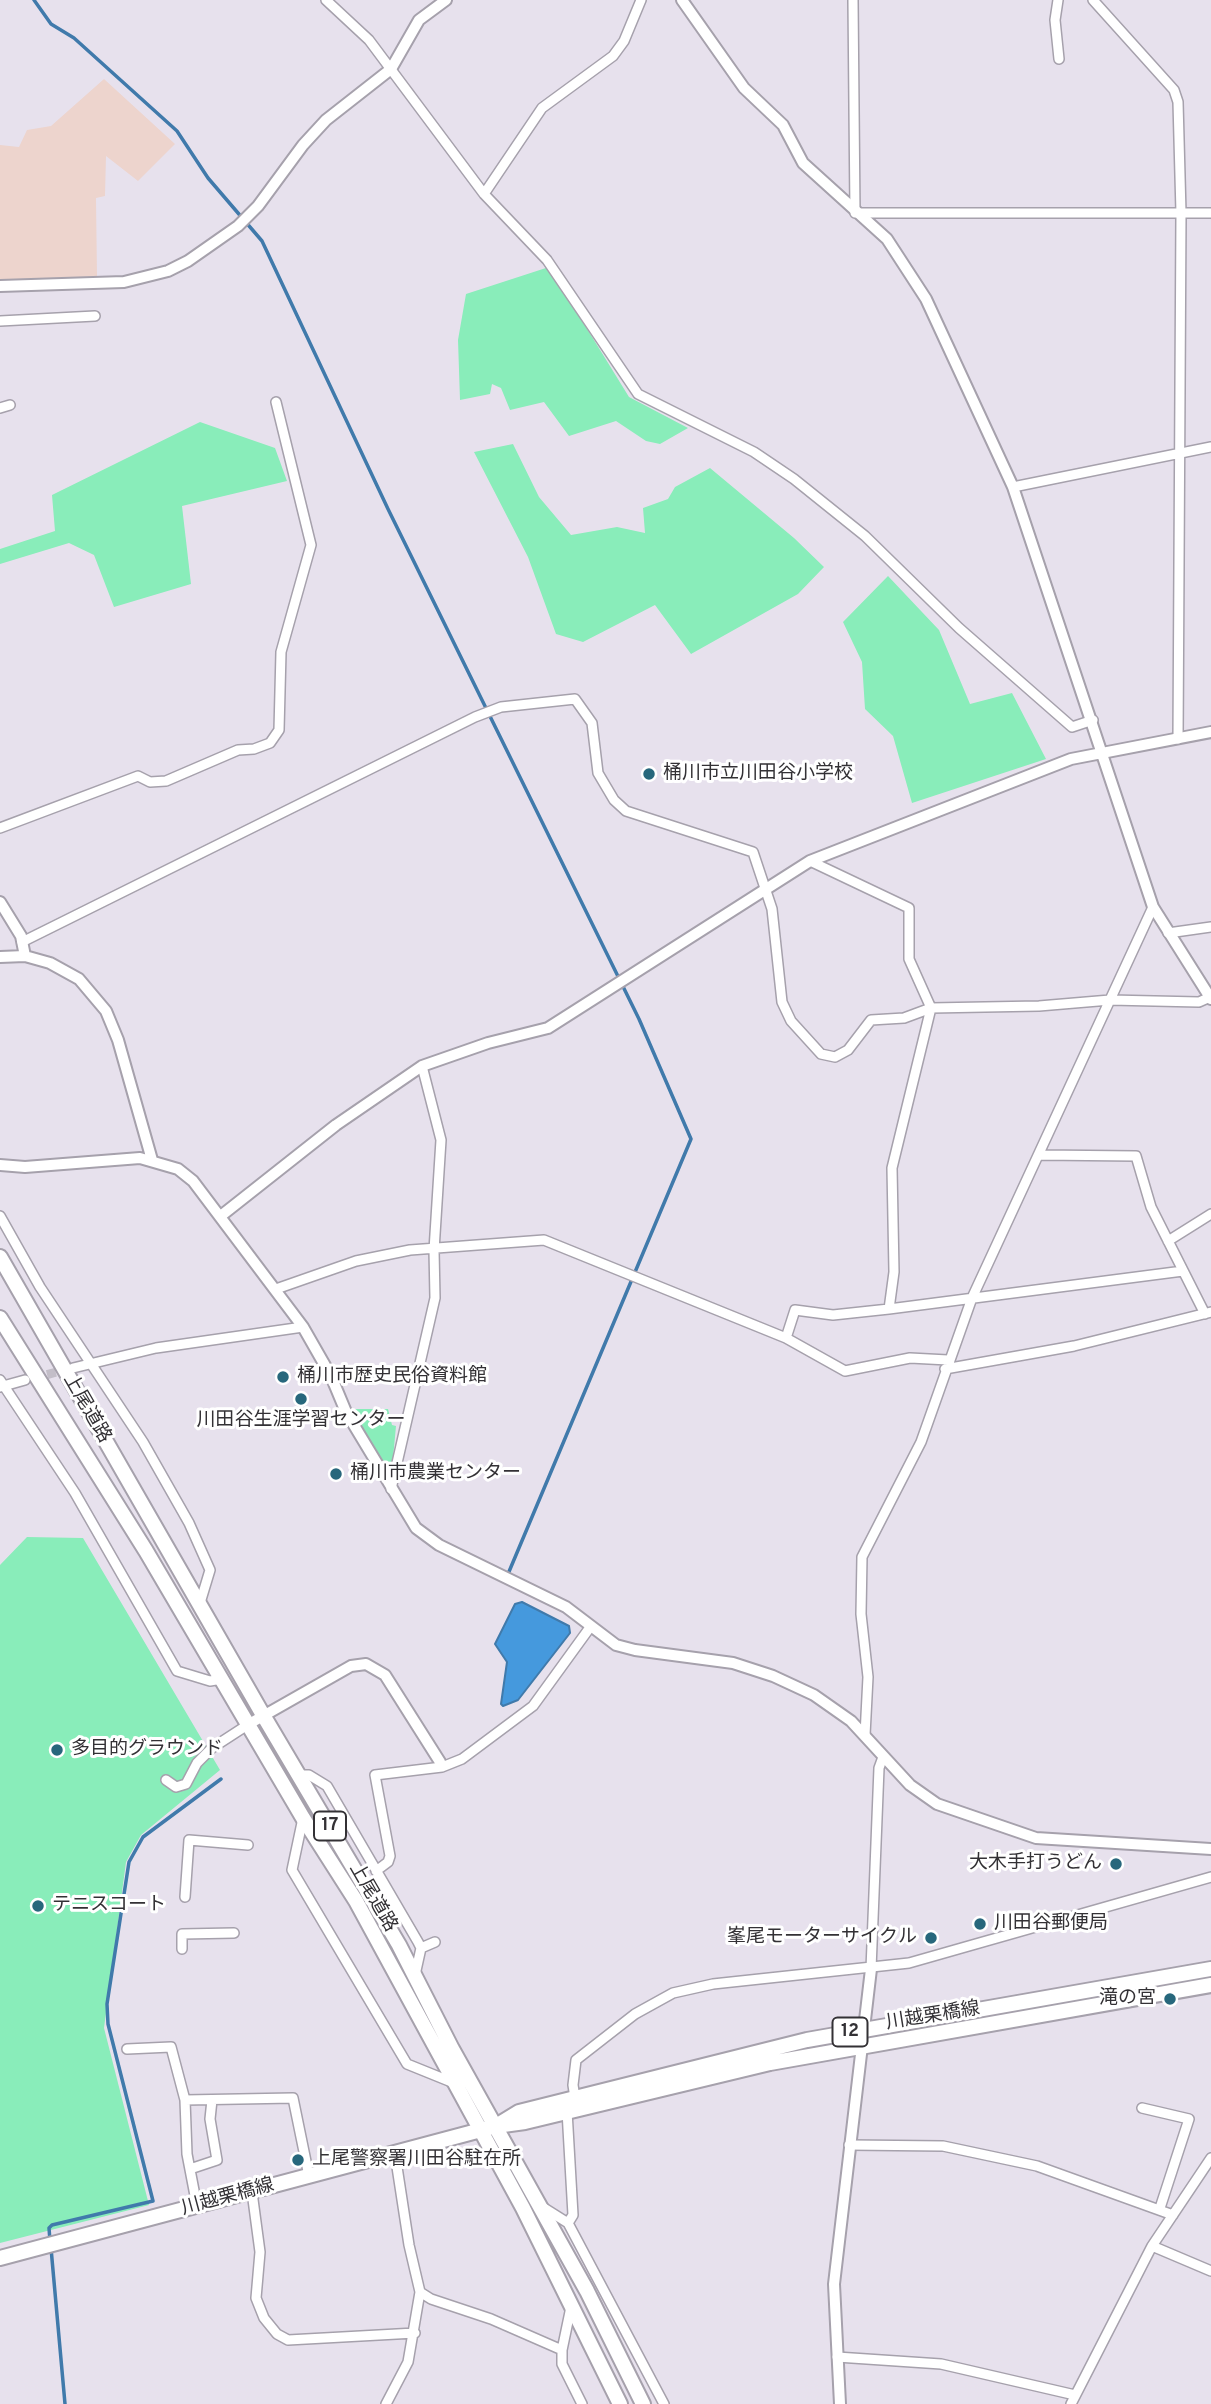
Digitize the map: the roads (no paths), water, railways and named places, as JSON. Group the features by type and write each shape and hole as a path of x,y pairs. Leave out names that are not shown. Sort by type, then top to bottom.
{"main road":[{"name":"上尾道路","path":"0,1257 415,1975 452,2049 540,2205 643,2404"},
{"name":"上尾道路","path":"0,1318 356,1901 481,2130 620,2404"},
{"name":"川越栗橋線","path":"496,2126 519,2112 738,2056 864,2029 1211,1969"},
{"name":"川越栗橋線","path":"0,2258 496,2126 525,2122 770,2063 1211,1985"}],"street":[{"path":"326,0 369,40 484,194 547,260 638,394 754,452 794,480 865,536 960,628 1072,727 1093,719"},
{"path":"0,286 124,282 168,271 188,261 238,226 258,206 303,145 326,120 391,69 419,20 446,0"},
{"path":"484,194 542,108 613,56 624,41 641,0"},
{"path":"22,942 475,717 501,707 575,699 592,723 598,773 614,800 626,811 753,852 772,909 782,1002 792,1021 821,1054 835,1057 848,1050 871,1020 904,1018 931,1008 1039,1006 1110,1000 1199,1002 1210,998 1153,907 1093,719 1013,487 926,299 887,239 855,214 803,163 783,125 744,88 682,0"},
{"path":"853,0 855,214"},
{"path":"1058,0 1055,20 1059,60"},
{"path":"1093,0 1174,90 1178,102 1181,213 1178,739"},
{"path":"855,214 1211,213"},
{"path":"0,321 95,316"},
{"path":"0,828 138,776 150,782 166,781 238,750 254,749 270,743 279,730 281,652 311,545 276,402"},
{"path":"1013,487 1211,447"},
{"path":"222,1215 336,1125 422,1066 488,1043 548,1028 765,887 810,861 1071,759 1211,733"},
{"path":"810,861 909,908 909,959 931,1008 892,1168 894,1272 889,1309"},
{"path":"0,902 22,942 25,956"},
{"path":"865,1735 868,1677 861,1614 862,1557 922,1442 946,1364 972,1298 1153,907"},
{"path":"1168,933 1211,927"},
{"path":"0,957 25,956 50,963 79,979 106,1011 120,1046 152,1160"},
{"path":"391,1489 411,1392 433,1311 441,1140 422,1066"},
{"path":"276,1289 356,1261 434,1250 544,1240 786,1338 845,1371 910,1357 946,1364 1074,1346 1208,1313 1183,1271 1151,1207 1136,1156 1039,1155"},
{"path":"0,1165 25,1167 128,1157 152,1160 184,1173 222,1215 303,1327 391,1489 416,1528 429,1538 566,1607 616,1645 733,1663 773,1676 814,1695 865,1735 883,1757 924,1797 1019,1833 1059,1840 1211,1849"},
{"path":"1168,1241 1211,1214"},
{"path":"0,1216 40,1287 144,1442 205,1553 210,1570 200,1603"},
{"path":"786,1338 794,1310 834,1315 1183,1271"},
{"path":"73,1368 156,1348 303,1327"},
{"path":"25,1380 1,1384 75,1493 177,1671 210,1681 222,1679"},
{"path":"376,1871 388,1862 390,1856 375,1775 442,1766 462,1759 533,1706 591,1626"},
{"path":"166,1780 176,1787 186,1784 197,1763 212,1748 263,1715 351,1666 371,1665 389,1681 440,1762"},
{"path":"840,2404 834,2284 871,1969 879,1768 883,1757"},
{"path":"300,1775 309,1774 327,1786 421,1948 415,1975"},
{"path":"303,1818 292,1870 407,2064 454,2083"},
{"path":"185,1897 189,1840 248,1845"},
{"path":"575,2098 573,2085 576,2060 659,1999 713,1984 909,1963 1211,1877"},
{"path":"182,1949 182,1934 234,1933"},
{"path":"421,1948 435,1942"},
{"path":"127,2049 171,2047 184,2100 190,2169 197,2206"},
{"path":"184,2100 293,2098 309,2176"},
{"path":"190,2169 217,2160 210,2119 212,2099"},
{"path":"1142,2108 1189,2119 1160,2208"},
{"path":"567,2111 573,2215 568,2223"},
{"path":"849,2145 943,2146 1037,2166 1160,2208 1172,2216"},
{"path":"386,2404 408,2362 420,2292 394,2154"},
{"path":"837,2357 941,2364 1073,2400 1152,2246 1211,2158"},
{"path":"252,2192 260,2252 256,2298 264,2318 277,2334 288,2340 415,2333"},
{"path":"540,2205 568,2223 663,2404"},
{"path":"1152,2246 1211,2270"},
{"path":"420,2292 431,2300 491,2319 562,2350"},
{"path":"571,2305 562,2350 562,2364 582,2404"}],"water":[{"path":"522,1602 569,1626 570,1633 518,1700 503,1706 501,1704 507,1662 495,1644 515,1604"}],"waterway":[{"path":"34,0 51,24 74,38 177,131 208,178 262,241 388,509 639,1019 691,1139 508,1574"},
{"path":"50,2241 49,2228 52,2225 153,2201 108,2024 107,2004 129,1862 143,1837 221,1779"},
{"path":"51,2248 65,2404"}],"tunnel":[{"path":"34,1378 68,1369"}],"place":[{"name":"桶川市立川田谷小学校","path":"649,774"},
{"name":"桶川市歴史民俗資料館","path":"283,1377"},
{"name":"川田谷生涯学習センター","path":"301,1399"},
{"name":"桶川市農業センター","path":"336,1474"},
{"name":"多目的グラウンド","path":"57,1750"},
{"name":"大木手打うどん","path":"1116,1864"},
{"name":"テニスコート","path":"38,1906"},
{"name":"川田谷郵便局","path":"980,1924"},
{"name":"峯尾モーターサイクル","path":"931,1938"},
{"name":"滝の宮","path":"1170,1999"},
{"name":"上尾警察署川田谷駐在所","path":"298,2160"}]}
